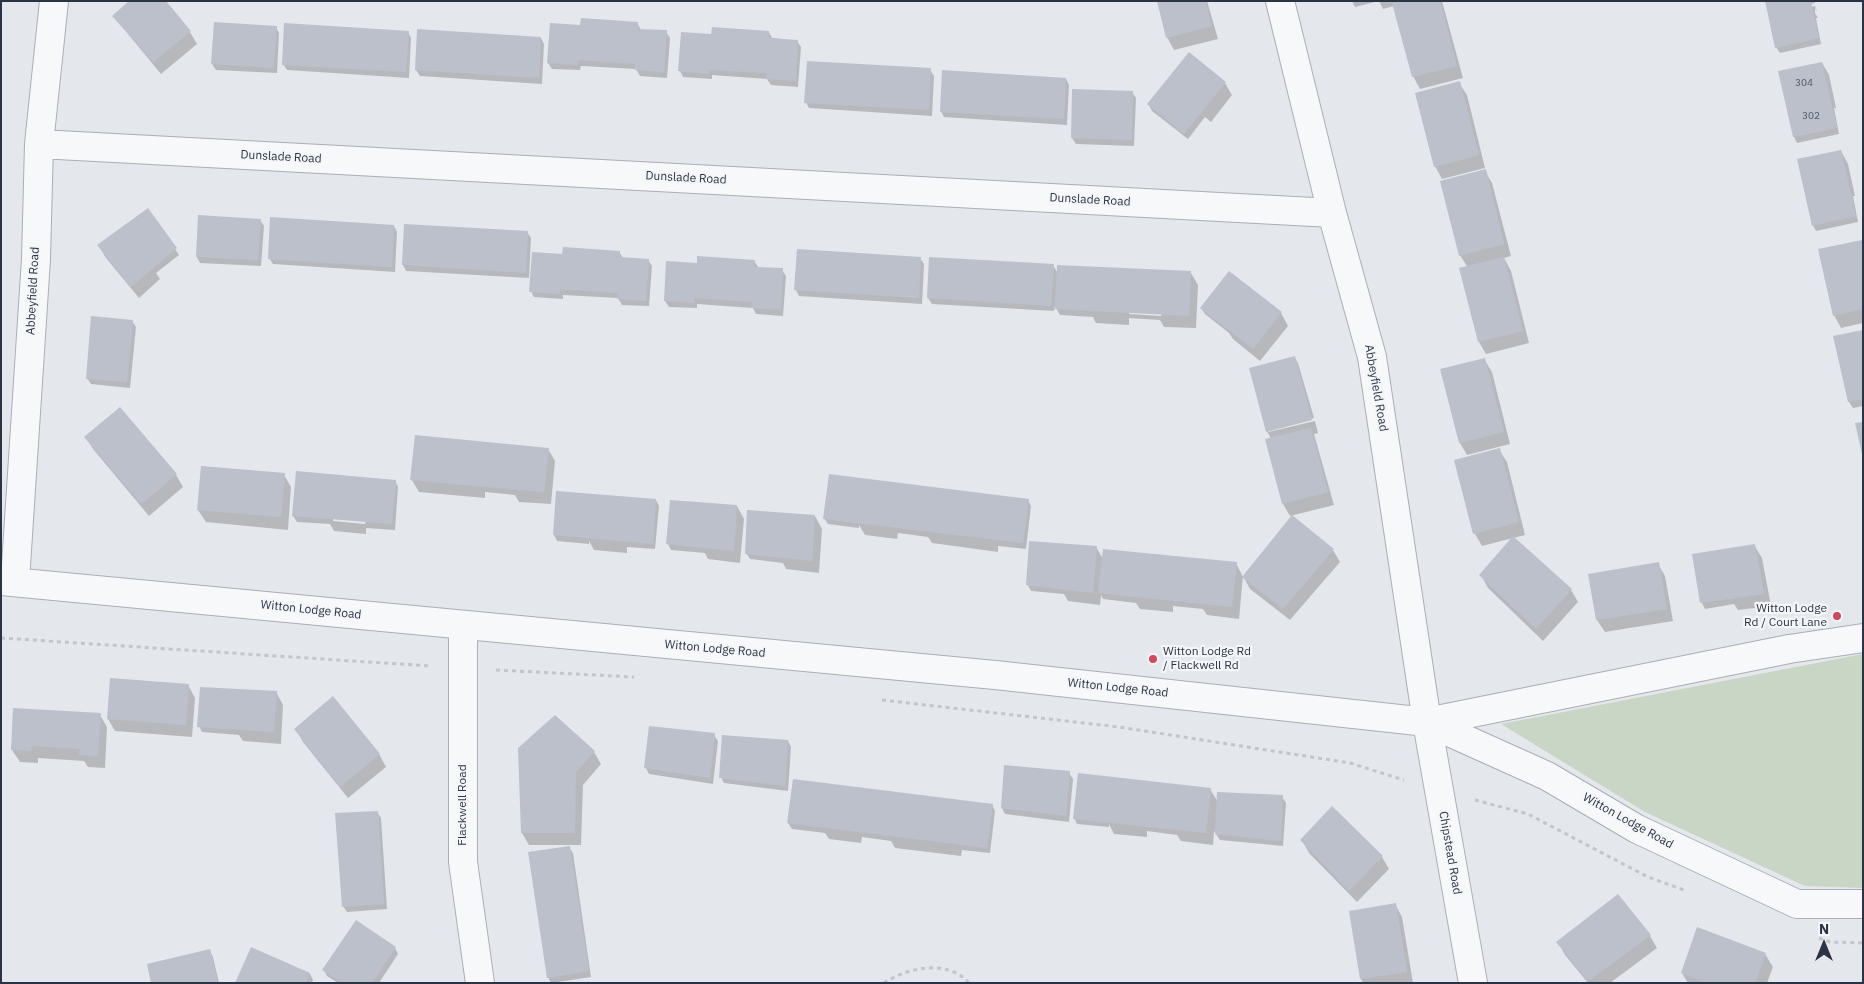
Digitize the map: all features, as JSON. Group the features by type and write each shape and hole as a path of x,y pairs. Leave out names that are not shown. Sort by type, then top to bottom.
{"street":[{"name":"Abbeyfield Road","path":"8,581 36,259 39,144 54,1"},
{"name":"Abbeyfield Road","path":"1280,1 1332,213 1372,357 1427,722"},
{"name":"Dunslade Road","path":"39,144 1332,213"},
{"name":"Witton Lodge Road","path":"8,581 995,675 1427,722 1789,649 1863,638"},
{"name":"Flackwell Road","path":"464,625 463,862 480,983"},
{"name":"Witton Lodge Road","path":"1427,722 1547,776 1636,829 1797,904 1863,904"},
{"name":"Chipstead Road","path":"1427,722 1473,983"}],"path":[{"path":"1,638 464,669 640,677"},
{"path":"875,699 1119,727 1350,763 1528,814 1648,877 1693,894"},
{"path":"1812,936 1830,942 1863,943"},
{"path":"884,983 895,975 913,969 933,968 950,971 970,983"}],"green space":[{"path":"1863,654 1863,888 1805,886 1645,812 1501,724"}],"building":[{"path":"129,1 166,1 191,31 153,62 112,16"},
{"path":"1157,1 1205,1 1212,26 1166,38"},
{"path":"1399,1 1440,1 1457,66 1412,77 1392,3"},
{"path":"1765,1 1811,1 1819,38 1775,48"},
{"path":"581,18 638,22 638,29 667,30 664,72 635,70 635,64 578,60 578,65 547,63 550,23 580,25"},
{"path":"214,22 277,26 274,68 211,64"},
{"path":"284,23 409,31 406,72 282,65"},
{"path":"712,27 769,31 769,38 798,40 796,81 766,79 767,73 709,70 709,74 678,71 681,32 711,34"},
{"path":"417,29 541,37 539,78 415,70"},
{"path":"1189,52 1226,82 1184,134 1147,104"},
{"path":"807,61 931,68 929,110 804,103"},
{"path":"1822,62 1837,128 1793,137 1778,71"},
{"path":"942,70 1066,78 1064,119 940,112"},
{"path":"1460,81 1479,155 1434,167 1415,93"},
{"path":"1072,89 1133,91 1132,140 1071,138"},
{"path":"1841,150 1856,216 1812,226 1797,159"},
{"path":"1486,169 1504,244 1459,256 1440,181"},
{"path":"148,208 177,248 131,287 97,245"},
{"path":"198,215 261,219 258,260 196,257"},
{"path":"270,217 394,225 392,267 268,259"},
{"path":"404,224 528,231 526,273 402,265"},
{"path":"1862,240 1863,309 1833,316 1818,249"},
{"path":"563,247 620,251 620,257 649,259 646,301 617,299 618,293 560,289 560,294 529,292 532,252 562,254"},
{"path":"797,249 921,257 919,298 794,290"},
{"path":"697,256 755,260 754,267 783,268 781,310 751,308 752,302 694,298 694,303 664,301 666,261 697,263"},
{"path":"929,257 1054,264 1051,306 927,298"},
{"path":"1504,257 1523,331 1478,342 1459,268"},
{"path":"1057,265 1191,271 1189,316 1055,309"},
{"path":"1229,271 1282,312 1253,349 1200,308"},
{"path":"91,316 133,320 127,382 86,379"},
{"path":"1863,330 1863,399 1848,402 1833,336"},
{"path":"1295,356 1312,420 1266,432 1249,368"},
{"path":"1485,358 1504,432 1459,443 1440,369"},
{"path":"120,407 177,474 141,504 84,437"},
{"path":"1863,422 1863,454 1862,454 1855,423"},
{"path":"1311,428 1328,492 1282,504 1265,439"},
{"path":"415,435 549,448 544,492 410,480"},
{"path":"1500,448 1519,522 1473,534 1454,460"},
{"path":"201,466 285,473 281,517 197,510"},
{"path":"296,471 396,480 392,524 292,516"},
{"path":"829,474 1029,499 1023,543 823,519"},
{"path":"556,491 656,499 653,544 553,535"},
{"path":"670,500 737,505 734,551 666,544"},
{"path":"747,510 815,515 812,561 745,554"},
{"path":"1292,515 1334,549 1283,609 1242,577"},
{"path":"1513,536 1572,589 1536,629 1479,575"},
{"path":"1029,541 1097,546 1093,593 1026,585"},
{"path":"1755,544 1764,594 1700,603 1692,554"},
{"path":"1103,549 1237,562 1232,607 1098,593"},
{"path":"1659,562 1667,609 1596,620 1588,574"},
{"path":"110,678 189,684 186,725 107,719"},
{"path":"200,687 277,691 274,732 197,727"},
{"path":"333,696 380,754 340,787 294,729"},
{"path":"13,708 101,713 98,756 79,755 80,749 32,746 31,751 11,750"},
{"path":"555,715 595,751 576,772 575,833 521,833 518,748"},
{"path":"649,726 715,733 710,778 644,768"},
{"path":"722,735 788,740 785,786 719,778"},
{"path":"1004,765 1070,771 1066,816 1001,808"},
{"path":"1078,773 1211,788 1206,833 1073,819"},
{"path":"793,779 993,804 987,848 787,823"},
{"path":"1217,792 1283,795 1281,841 1215,834"},
{"path":"1332,806 1383,856 1349,891 1300,840"},
{"path":"378,811 384,904 342,907 335,813"},
{"path":"570,846 589,971 547,978 528,852"},
{"path":"1618,894 1651,935 1588,981 1556,942"},
{"path":"1396,903 1407,972 1360,979 1349,911"},
{"path":"356,920 396,947 372,983 342,983 322,970"},
{"path":"1697,927 1766,953 1755,983 1706,983 1681,973"},
{"path":"251,947 310,973 306,983 235,983"},
{"path":"210,949 218,983 151,983 147,964"}],"place":[{"name":"Witton Lodge Rd / Court Lane","path":"1837,616"},
{"name":"Witton Lodge Rd / Flackwell Rd","path":"1153,659"}]}
